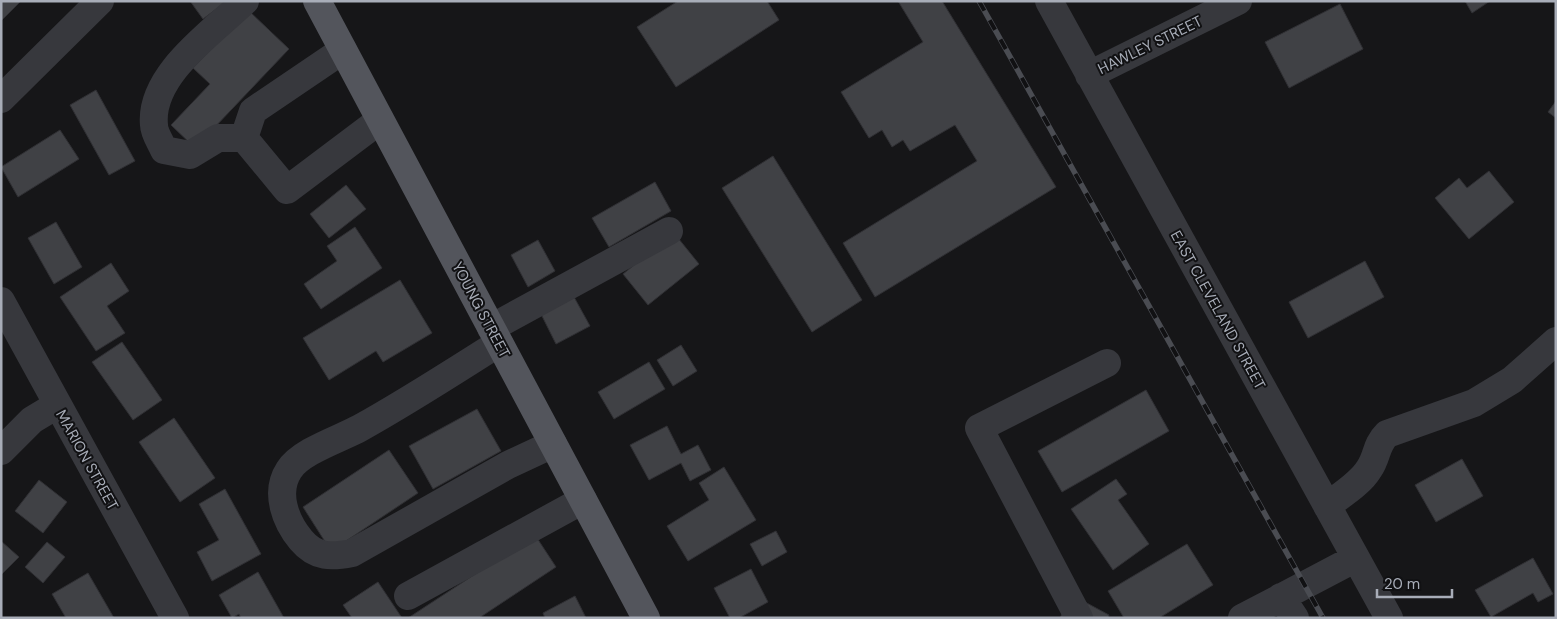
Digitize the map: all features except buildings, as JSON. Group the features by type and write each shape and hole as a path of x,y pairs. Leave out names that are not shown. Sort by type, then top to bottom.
{"main road":[{"name":"YOUNG STREET","path":"317,1 646,618"}],"street":[{"path":"1,99 100,1"},
{"path":"244,138 218,138 190,154 164,150 154,126 157,98 172,69 245,1"},
{"name":"EAST CLEVELAND STREET","path":"1049,1 1388,618"},
{"name":"HAWLEY STREET","path":"1089,75 1238,1"},
{"path":"244,138 253,111 343,50"},
{"path":"244,138 287,190 380,120"},
{"path":"553,444 508,465 352,553 334,557 322,556 302,541 290,524 282,499 283,486 288,471 296,462 360,428 495,336 669,230"},
{"name":"MARION STREET","path":"1,301 175,618"},
{"path":"1327,506 1368,472 1375,459 1379,442 1387,434 1474,403 1512,380 1556,341"},
{"path":"1079,618 979,428 1107,363"},
{"path":"1,451 32,420 57,405"},
{"path":"408,596 583,500"},
{"path":"1242,618 1288,607 1356,558"}],"railway":[{"path":"979,1 1323,618"}]}
